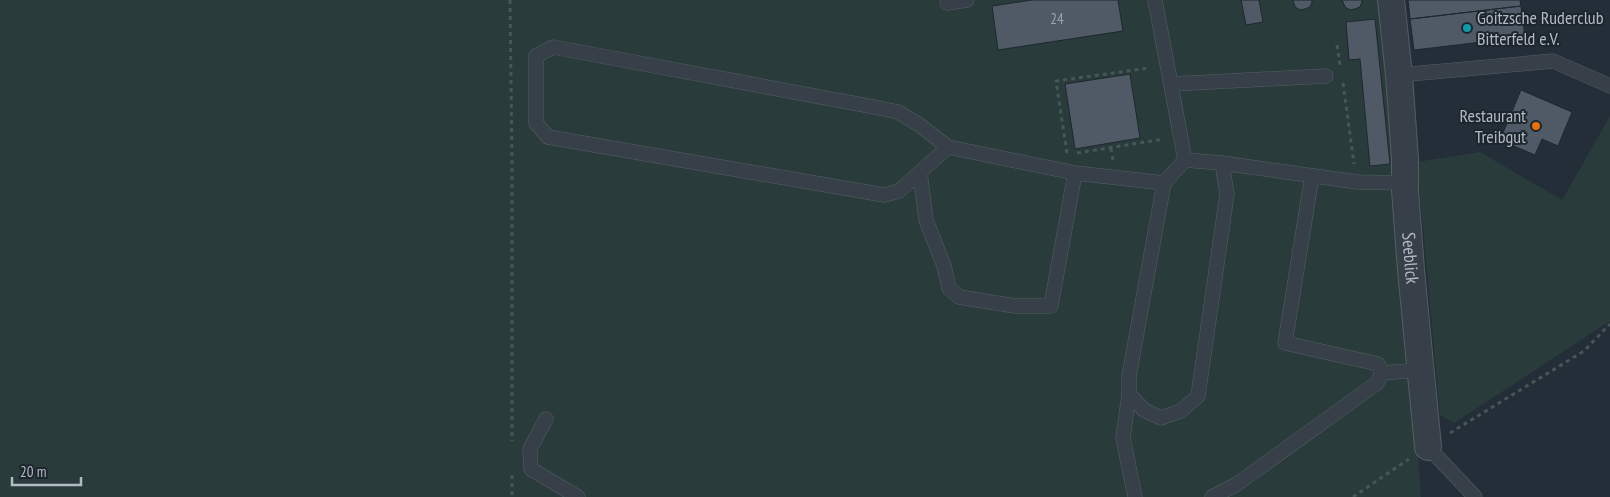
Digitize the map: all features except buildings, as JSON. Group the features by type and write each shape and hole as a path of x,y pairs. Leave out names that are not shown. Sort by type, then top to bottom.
{"street":[{"name":"Seeblick","path":"1391,0 1399,75 1409,125 1405,159 1405,183 1411,270 1428,447"}],"lane":[{"path":"947,3 967,0"},
{"path":"1155,0 1185,160"},
{"path":"948,146 899,191 884,195 548,137 536,123 536,56 553,47 874,107 898,112 948,146 1075,173 1164,183"},
{"path":"1399,75 1553,61 1610,86"},
{"path":"1171,84 1326,76"},
{"path":"1185,160 1222,163 1357,182 1405,183"},
{"path":"1135,497 1124,438 1129,376 1164,183 1185,160"},
{"path":"1129,394 1144,410 1162,418 1181,411 1198,396 1227,194 1222,163"},
{"path":"920,172 926,220 944,266 949,288 959,297 1015,306 1051,306 1075,173"},
{"path":"1312,176 1285,343 1378,364 1382,373"},
{"path":"1382,373 1421,370"},
{"path":"1212,497 1237,484 1377,383 1382,373"},
{"path":"546,419 530,449 531,469 578,497"},
{"path":"1428,447 1475,497"}],"path":[{"path":"510,0 512,448"},
{"path":"1167,66 1056,81 1067,155 1170,138"},
{"path":"1341,75 1357,182"},
{"path":"1353,497 1428,447 1584,351 1610,324"},
{"path":"512,467 512,497"}],"green space":[{"path":"0,0 1379,0 1397,189 1421,497 0,497"},
{"path":"1610,116 1610,321 1454,423 1440,415 1417,162 1480,152 1562,200"}],"place":[{"name":"Goitzsche Ruderclub Bitterfeld e.V.","path":"1467,28"},
{"name":"Restaurant Treibgut","path":"1536,126"}]}
